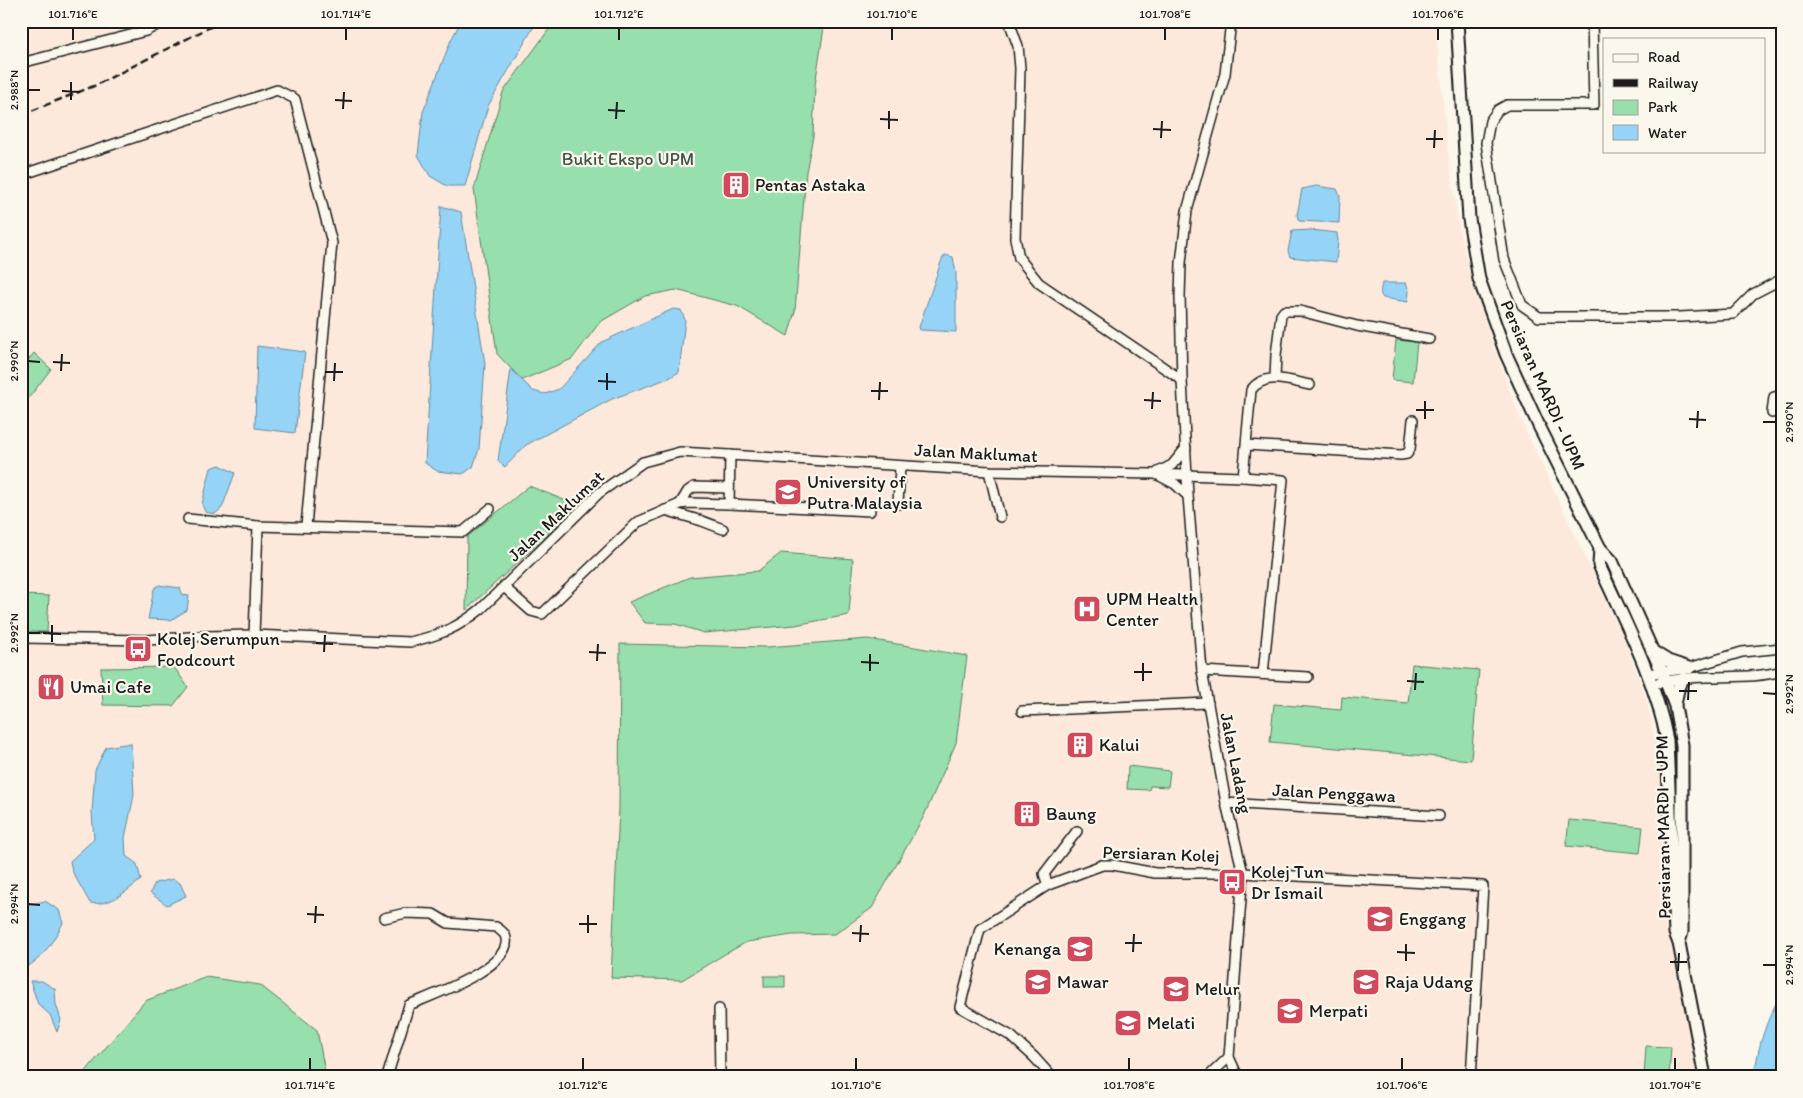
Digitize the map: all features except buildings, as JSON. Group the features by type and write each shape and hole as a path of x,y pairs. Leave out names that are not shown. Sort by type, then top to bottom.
{"street":[{"path":"21,63 106,43 146,31 165,21"},
{"path":"1009,21 1018,46 1020,68 1015,238 1019,258 1039,282 1182,380"},
{"name":"Jalan Ladang","path":"1231,21 1225,74 1187,211 1180,296 1188,496 1202,671 1226,803 1243,873 1229,1057 1238,1077"},
{"name":"Persiaran MARDI - UPM","path":"1457,21 1469,220 1479,279 1506,354 1539,426 1600,548 1612,561 1675,706 1682,745 1682,932 1679,942"},
{"path":"1592,21 1594,105 1507,105 1498,110 1490,121 1486,143 1504,259 1522,305 1538,317 1680,317 1734,314 1753,294 1782,279"},
{"path":"21,176 277,90 295,99 332,243 306,526"},
{"path":"1275,378 1281,315 1284,311 1300,312 1357,326 1429,338"},
{"path":"1243,476 1251,390 1258,382 1269,378 1310,385"},
{"path":"1772,414 1774,397 1782,395"},
{"path":"1247,445 1401,455 1407,454 1410,449 1413,420"},
{"path":"1153,474 1172,464 1186,448"},
{"name":"Jalan Maklumat","path":"21,638 147,640 204,636 254,636 410,642 449,631 463,624 481,610 599,493 643,462 680,452 989,471 1243,476 1283,480 1263,674"},
{"path":"729,504 730,455"},
{"path":"898,504 900,466"},
{"path":"989,471 1000,517"},
{"path":"1153,474 1166,478 1188,496"},
{"path":"680,504 688,491 694,487 729,488"},
{"path":"504,587 531,611 542,614 638,522 680,504 729,504 870,511"},
{"path":"188,519 258,526 463,532 490,509"},
{"path":"665,510 723,529"},
{"path":"254,636 258,526"},
{"name":"Persiaran MARDI - UPM","path":"1600,548 1599,565 1650,679 1663,719 1667,740 1675,933 1679,942 1705,1077"},
{"path":"1675,706 1679,685 1687,673 1742,652 1782,648"},
{"path":"1652,652 1687,673"},
{"path":"1202,671 1308,677"},
{"path":"1650,679 1687,673 1744,677 1782,671"},
{"path":"1022,711 1208,703"},
{"name":"Jalan Penggawa","path":"1226,803 1439,816"},
{"path":"1048,885 1044,874 1077,831"},
{"name":"Persiaran Kolej","path":"1052,1077 1012,1036 960,1007 980,929 1048,885 1102,865 1113,865 1155,873 1243,873 1483,886 1471,1077"},
{"path":"384,918 406,913 433,914 448,923 496,927 505,935 502,956 479,974 409,1005 387,1077"},
{"path":"720,1009 720,1077"},
{"path":"1208,1077 1229,1057"}],"shaded area":[{"name":"University of Putra Malaysia","path":"21,21 1435,21 1448,153 1460,233 1472,283 1521,420 1625,642 1644,692 1651,718 1663,783 1669,919 1698,1077 21,1077"}],"green space":[{"name":"Bukit Ekspo UPM","path":"555,21 825,21 815,85 813,136 806,172 795,311 788,336 737,306 676,290 645,296 600,322 572,359 522,380 497,354 474,189 503,92"},
{"path":"1396,340 1417,342 1413,382 1392,380"},
{"path":"34,353 51,369 21,408 21,369"},
{"path":"529,486 579,506 466,610 467,537"},
{"path":"781,553 853,559 849,615 795,625 704,633 675,624 645,623 629,602 690,577 758,571"},
{"path":"21,595 49,596 47,632 21,632"},
{"path":"868,639 967,656 956,743 924,816 872,908 835,934 792,935 747,942 682,980 611,978 619,809 620,644 767,647"},
{"path":"1412,664 1479,670 1471,760 1270,742 1274,704 1341,710 1342,697 1408,703"},
{"path":"174,667 188,687 173,706 103,705 101,668"},
{"path":"1128,766 1170,771 1168,787 1150,786 1149,790 1127,789"},
{"path":"1569,820 1643,827 1640,853 1566,846"},
{"path":"764,976 785,976 785,987 764,987"},
{"path":"206,977 260,985 317,1030 326,1077 81,1077 145,1001"},
{"path":"1646,1046 1671,1047 1669,1077 1644,1077"},
{"path":"1365,1070 1400,1072 1400,1077 1365,1077"}],"water":[{"path":"461,21 537,21 488,106 465,186 447,186 430,176 418,155 423,112 451,40"},
{"path":"1316,186 1337,189 1340,196 1339,223 1299,221 1297,215 1302,189"},
{"path":"441,206 461,212 485,364 479,449 473,467 463,474 437,471 425,463"},
{"path":"1311,230 1337,233 1336,262 1290,257 1288,251 1292,231"},
{"path":"945,255 953,257 956,273 956,332 920,330 919,327"},
{"path":"1382,283 1406,283 1409,290 1408,302 1383,298 1381,293"},
{"path":"673,309 681,310 685,320 679,372 669,378 612,399 526,445 505,467 498,461 511,369 533,391 545,394 559,389 602,342"},
{"path":"257,346 305,352 295,433 255,428"},
{"path":"220,465 235,473 222,508 215,514 205,512 202,504 211,468"},
{"path":"159,585 180,588 183,595 189,596 187,610 171,620 148,619 154,589"},
{"path":"131,743 134,795 125,838 126,856 137,864 141,880 111,900 90,903 72,871 70,861 94,839 92,812 95,770 106,747"},
{"path":"173,879 180,883 186,896 167,905 150,893 155,883"},
{"path":"45,901 59,910 63,923 51,944 40,957 35,962 21,969 21,906"},
{"path":"30,981 42,981 55,989 56,1004 61,1020 57,1032 50,1015 38,1004"},
{"path":"1782,993 1782,1077 1754,1077 1764,1033 1771,1013"}],"railway":[{"path":"21,115 94,86 222,21"}],"place":[{"name":"Pentas Astaka","path":"736,185"},
{"name":"University of Putra Malaysia","path":"788,492"},
{"name":"UPM Health Center","path":"1087,609"},
{"name":"Kolej Serumpun Foodcourt","path":"138,649"},
{"name":"Umai Cafe","path":"51,687"},
{"name":"Kalui","path":"1080,745"},
{"name":"Baung","path":"1027,814"},
{"name":"Kolej Tun Dr Ismail","path":"1232,882"},
{"name":"Enggang","path":"1380,919"},
{"name":"Kenanga","path":"1080,949"},
{"name":"Mawar","path":"1038,982"},
{"name":"Raja Udang","path":"1366,982"},
{"name":"Melur","path":"1176,989"},
{"name":"Merpati","path":"1290,1011"},
{"name":"Melati","path":"1128,1023"}]}
